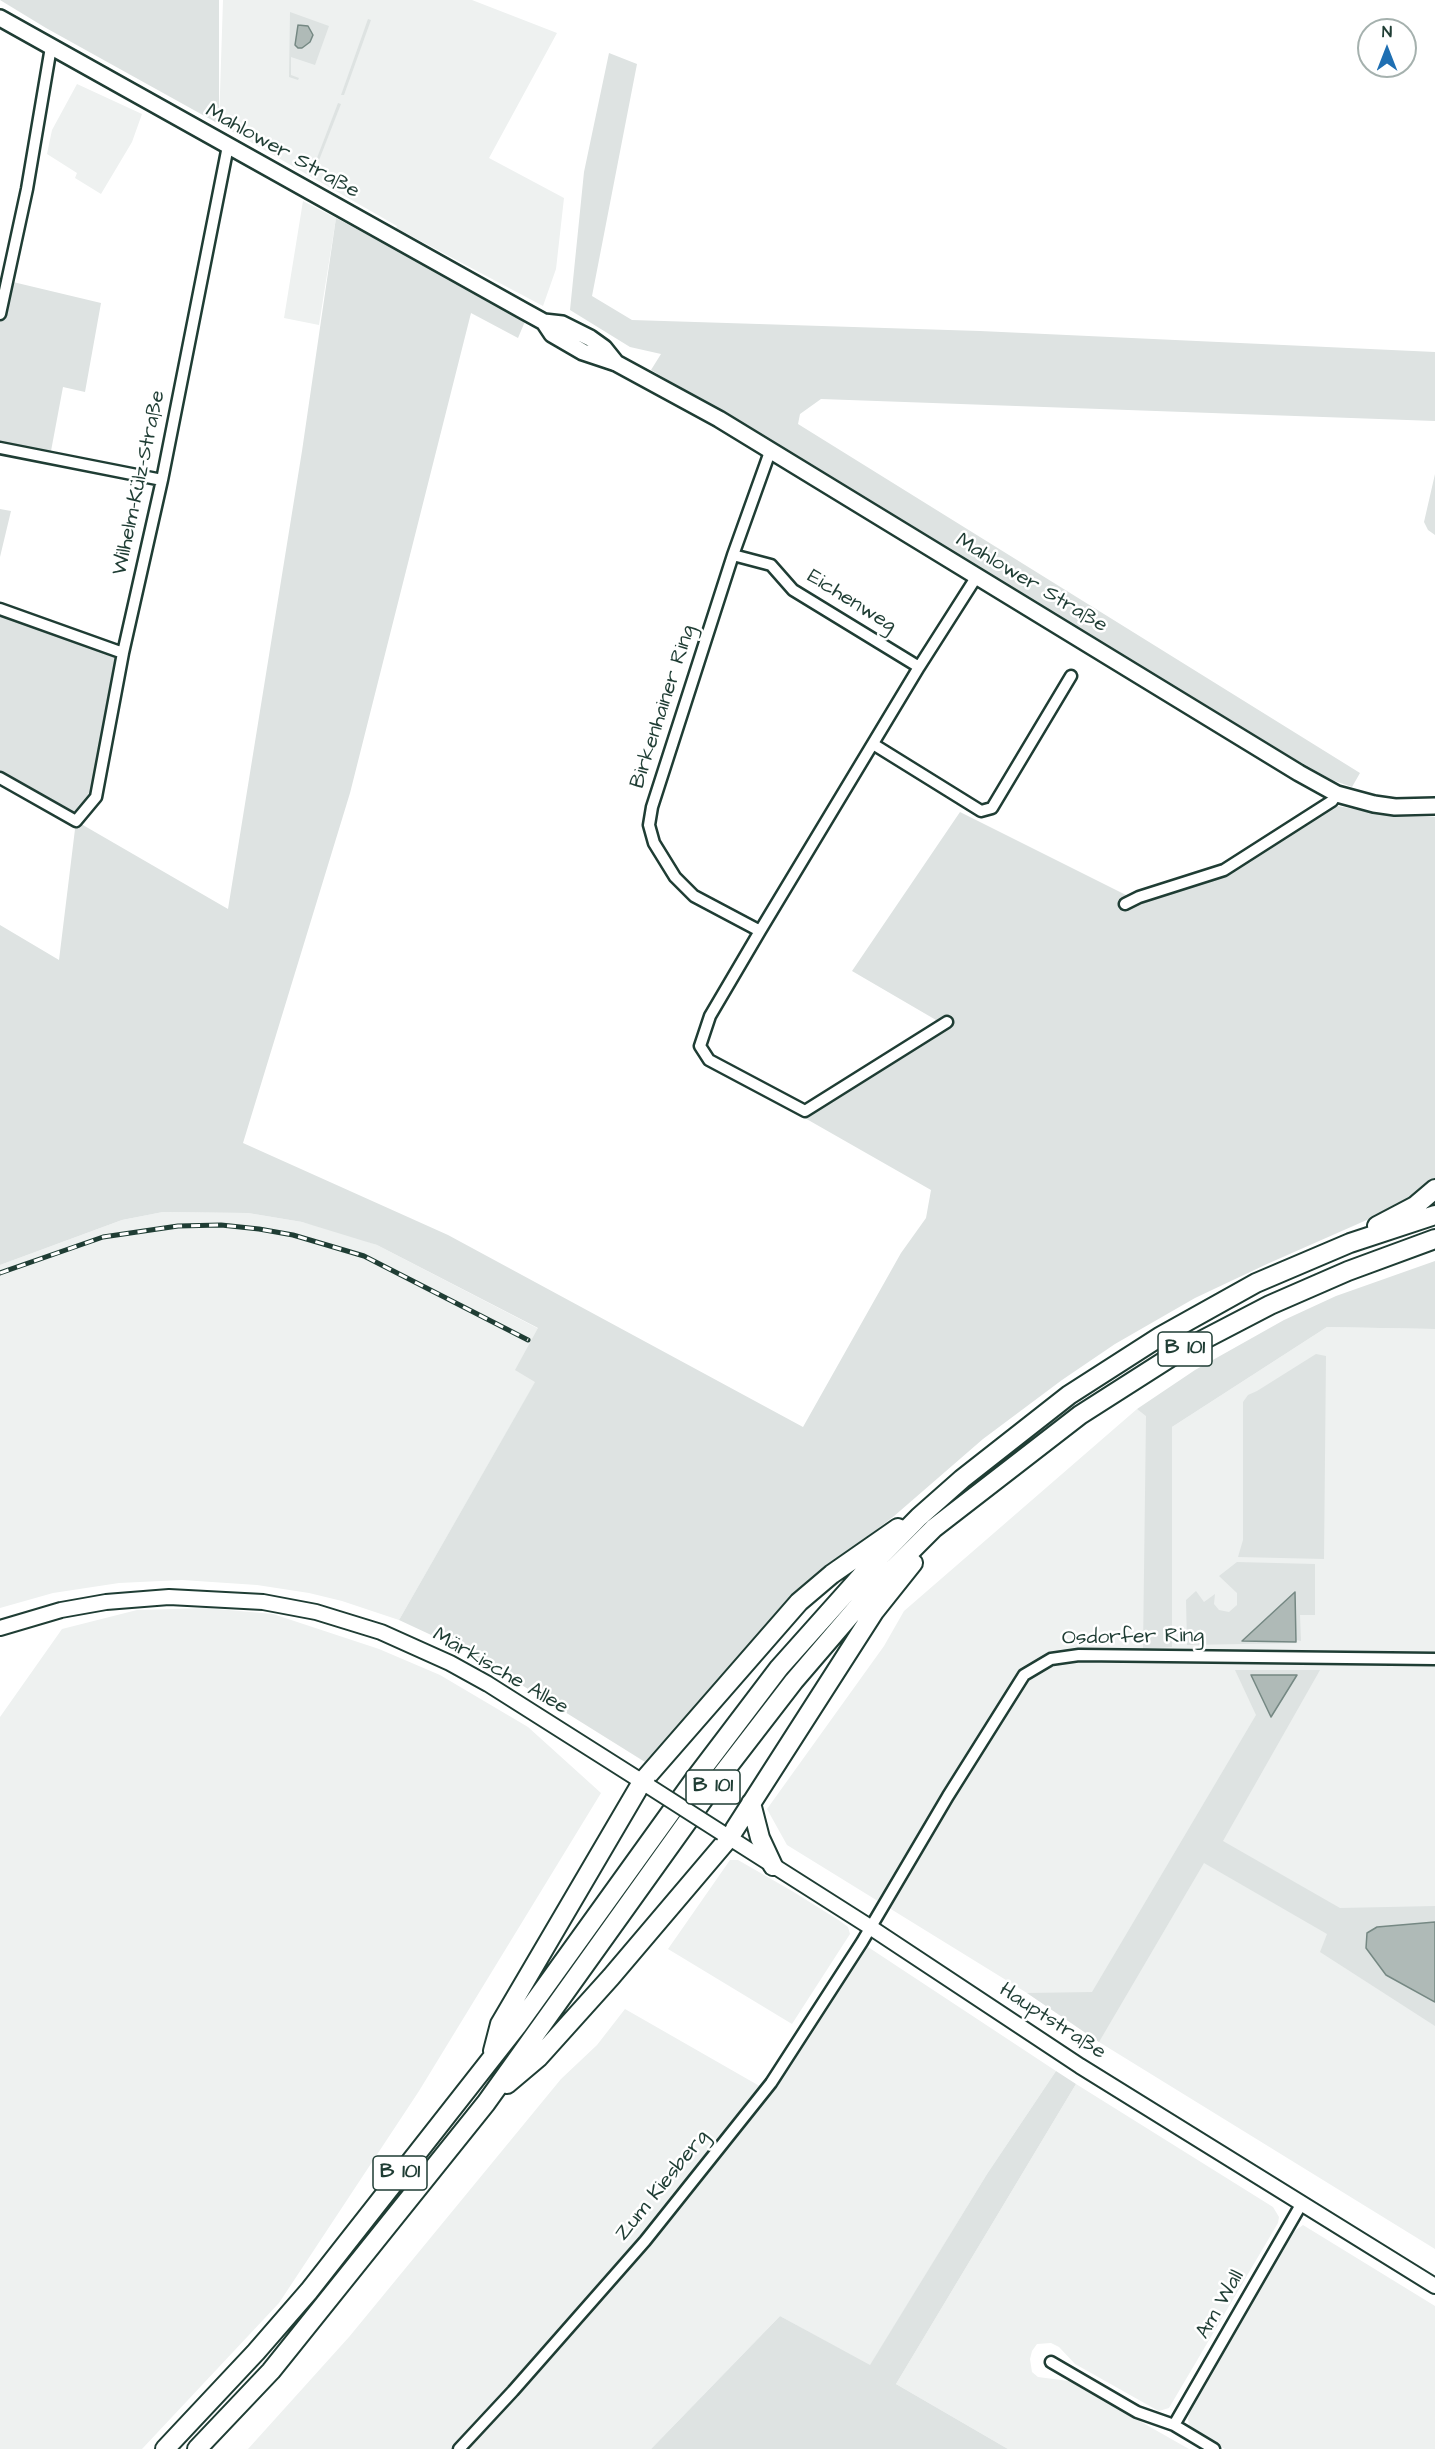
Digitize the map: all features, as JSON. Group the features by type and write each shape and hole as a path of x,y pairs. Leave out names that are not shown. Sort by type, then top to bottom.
{"highway":[{"path":"1350,1243 1415,1206 1435,1189"},
{"name":"B 101","path":"165,2449 256,2352 309,2291 491,2056 517,2026 694,1780 779,1668 862,1575 920,1517 962,1479 1069,1395 1125,1358 1256,1283 1350,1243 1435,1215"},
{"name":"B 101","path":"197,2449 271,2371 486,2103 710,1790 794,1681 873,1590 934,1528 1080,1415 1174,1355 1270,1305 1348,1271 1435,1239"},
{"path":"486,2103 539,2057 611,1977 751,1803 874,1612 915,1561 972,1498"},
{"path":"491,2056 500,2024 646,1785 799,1602 859,1554 901,1525 920,1517"},
{"path":"751,1803 760,1838 773,1866"}],"main road":[{"name":"Mahlower Straße","path":"0,18 544,322 552,334 583,352 616,363 771,449 1299,773 1337,794 1395,807 1435,806"}],"street":[{"path":"0,314 27,189 51,47"},
{"name":"Wilhelm-Külz-Straße","path":"0,778 76,821 96,797 123,653 162,480 228,146"},
{"path":"0,448 162,480"},
{"name":"Birkenhainer Ring","path":"760,931 694,896 670,868 654,843 649,825 652,807 733,555 771,449"},
{"name":"Eichenweg","path":"733,555 771,565 793,590 919,667"},
{"path":"947,1022 805,1111 709,1060 699,1046 710,1016 760,931 919,667 977,576"},
{"path":"0,609 123,653"},
{"path":"873,744 981,811 992,808 1071,676"},
{"path":"1125,904 1139,897 1224,870 1332,801 1337,794"},
{"name":"Märkische Allee","path":"0,1628 61,1610 106,1602 168,1597 263,1602 316,1612 381,1632 450,1663 488,1684 646,1785"},
{"name":"Osdorfer Ring","path":"870,1927 1024,1675 1051,1659 1079,1655 1435,1659"},
{"name":"Hauptstraße","path":"646,1785 870,1927 1080,2066 1435,2286"},
{"name":"Zum Kiesberg","path":"459,2449 645,2241 771,2083 870,1927"},
{"name":"Am Wall","path":"1174,2426 1302,2203"},
{"path":"1051,2362 1137,2412 1174,2426 1214,2449"}],"shaded area":[{"path":"0,0 219,0 219,124 46,28"},
{"path":"223,0 472,0 557,33 489,158 564,198 556,269 543,306 396,228 397,226 219,124"},
{"path":"290,12 329,26 315,65 291,57 291,75 299,78 298,80 289,77"},
{"path":"368,19 371,20 344,95 341,95"},
{"path":"298,25 308,26 313,35 310,42 302,48 295,45"},
{"path":"609,53 637,64 592,296 632,320 980,331 1435,352 1435,421 821,399 800,414 798,424 1360,773 1352,787 1332,780 1293,758 651,370 661,354 630,347 570,310 584,172"},
{"path":"77,84 142,114 132,142 101,194 75,178 77,173 47,154 52,130"},
{"path":"338,103 341,104 314,173 312,171"},
{"path":"303,201 336,218 319,325 284,318"},
{"path":"336,218 526,319 518,338 471,313 350,793 243,1143 448,1235 803,1427 901,1253 926,1218 931,1190 803,1117 948,1027 852,971 960,812 1128,896 1139,897 1224,870 1327,804 1397,817 1435,817 1435,1179 1394,1208 1195,1298 1115,1344 1062,1380 983,1439 893,1517 792,1594 694,1709 645,1762 472,1654 399,1620 535,1382 515,1370 538,1328 377,1245 302,1222 248,1213 163,1212 122,1220 0,1265 0,925 59,960 76,821 228,909 302,451"},
{"path":"13,282 101,303 85,392 63,387 51,451 0,442 0,309 8,310"},
{"path":"1435,474 1435,535 1428,530 1424,522"},
{"path":"0,509 11,511 0,557"},
{"path":"0,616 120,654 92,795 76,821 0,778"},
{"path":"163,1212 248,1213 302,1222 337,1231 377,1245 539,1329 536,1381 399,1620 342,1601 309,1593 257,1585 182,1580 119,1583 53,1593 0,1608 0,1265 122,1220"},
{"path":"1435,1261 1435,1329 1327,1327 1172,1427 1172,1647 1143,1649 1146,1416 1137,1409 1195,1370 1284,1320 1336,1296"},
{"path":"1327,1327 1435,1329 1435,2249 1099,2042 1027,1993 787,1845 767,1809 884,1646 904,1611 1137,1409 1172,1427"},
{"path":"1316,1354 1326,1356 1324,1559 1238,1557 1243,1540 1243,1402 1248,1395"},
{"path":"1237,1562 1315,1564 1315,1615 1300,1615 1301,1641 1296,1640 1295,1593 1243,1641 1301,1643 1187,1645 1186,1600 1196,1591 1204,1602 1215,1594 1214,1604 1219,1610 1229,1612 1237,1605 1237,1593 1219,1576"},
{"path":"1295,1592 1296,1642 1242,1641"},
{"path":"206,1608 273,1614 379,1649 440,1675 528,1727 601,1793 419,2091 279,2303 142,2449 0,2449 0,1717 62,1629 137,1610"},
{"path":"1235,1670 1320,1670 1223,1841 1340,1908 1435,1906 1435,2026 1320,1952 1327,1934 1204,1863 1099,2042 1027,1993 1092,1992 1256,1715"},
{"path":"1251,1675 1297,1675 1271,1717"},
{"path":"730,1860 738,1860 848,1927 850,1934 792,2024 668,1949"},
{"path":"1435,1922 1435,2002 1386,1975 1366,1948 1367,1933 1377,1927"},
{"path":"868,1947 1056,2071 987,2174 870,2366 780,2316 651,2449 248,2449 349,2337 561,2079 597,2045 625,2009 770,2092"},
{"path":"1056,2071 1076,2084 896,2384 1008,2449 651,2449 780,2316 870,2365 987,2174"},
{"path":"1076,2084 1273,2207 1279,2217 1278,2223 1169,2408 1159,2411 1155,2409 1075,2364 1059,2347 1051,2343 1037,2344 1032,2351 1030,2359 1032,2372 1038,2377 1069,2381 1189,2449 1008,2449 896,2384"},
{"path":"1303,2225 1435,2306 1435,2449 1225,2449 1193,2431 1189,2426 1191,2406 1292,2233"}],"railway":[{"path":"0,1273 103,1237 178,1226 221,1225 259,1229 293,1235 364,1256 528,1340"}]}
